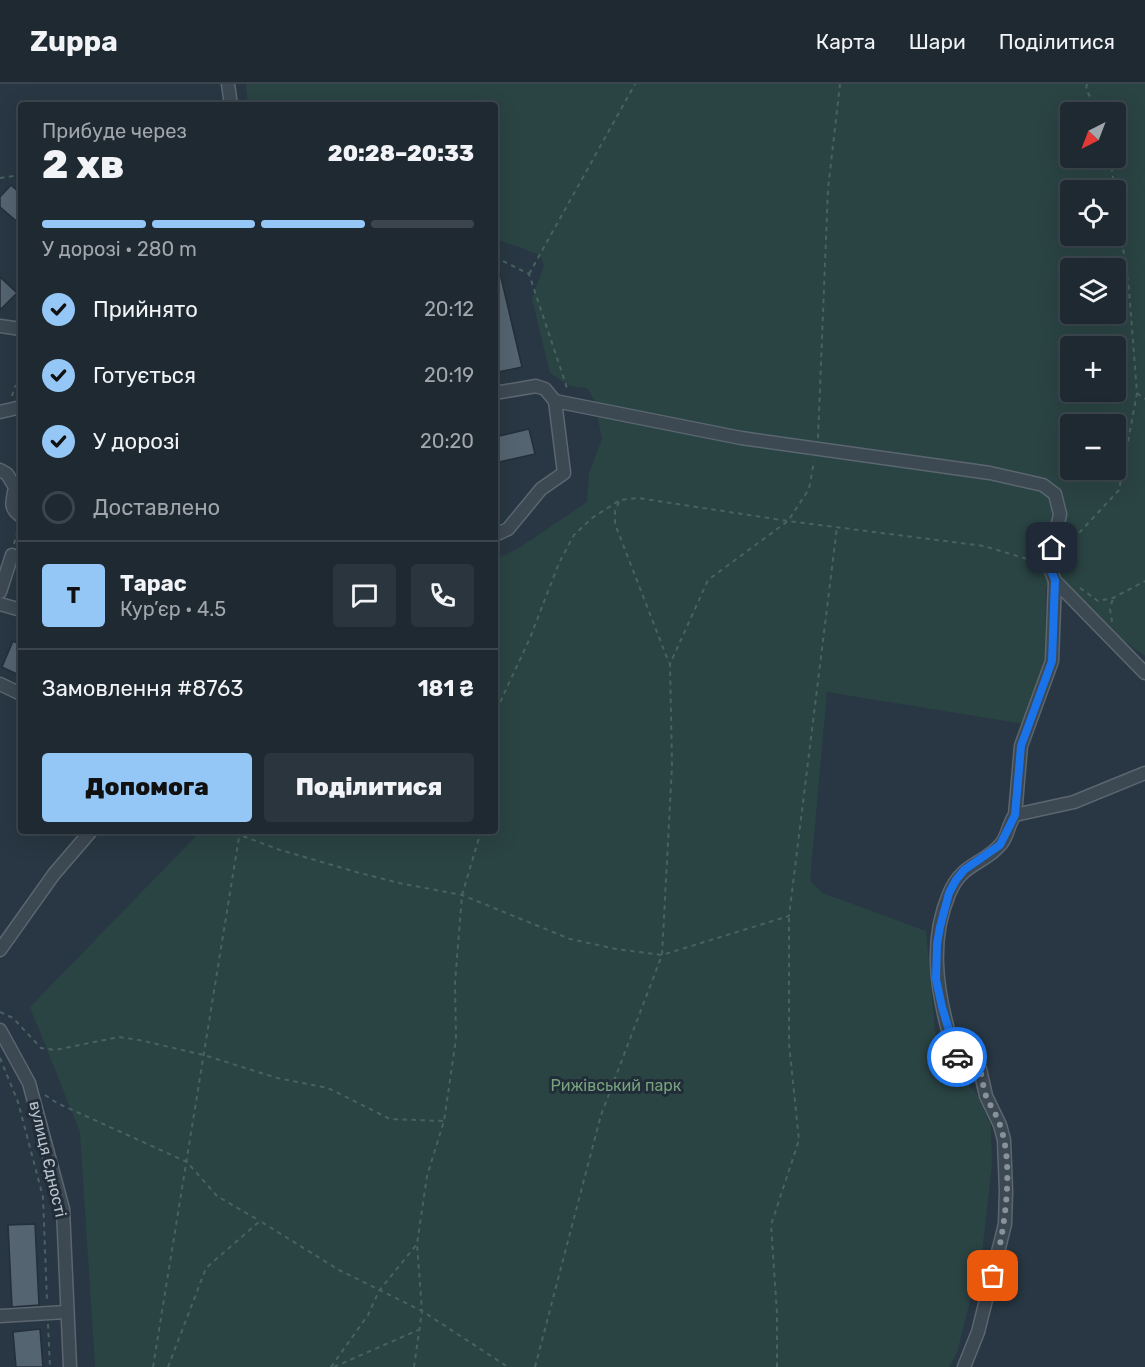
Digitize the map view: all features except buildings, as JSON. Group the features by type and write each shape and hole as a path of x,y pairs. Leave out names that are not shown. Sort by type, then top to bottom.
{"street":[{"path":"228,84 231,102"},
{"path":"0,326 18,329"},
{"path":"498,392 536,386 545,389 555,401 564,473 541,489 508,529 498,534"},
{"path":"555,401 741,438 990,473 1043,485 1055,494 1060,514 1049,566 1055,580 1145,673"},
{"path":"0,412 18,408"},
{"path":"0,470 7,474 15,487 11,505 18,514"},
{"path":"0,592 12,555"},
{"path":"964,1367 978,1332 1005,1224 1006,1162 1000,1125 986,1096 980,1069 961,1062 953,1050 936,979 937,944 943,911 956,880 964,870 1000,845 1015,815 1021,746 1052,661 1055,580"},
{"path":"0,604 18,609"},
{"path":"0,684 18,693"},
{"path":"1015,815 1074,802 1145,773"},
{"path":"0,950 54,874 88,834"},
{"name":"вулиця Єдності","path":"0,1030 29,1083 63,1209 70,1367"},
{"path":"0,1316 66,1312"}],"path":[{"path":"529,274 635,84"},
{"path":"670,664 708,580 788,521 809,489 817,449 828,189 840,84"},
{"path":"1087,84 1086,89 1093,102"},
{"path":"0,178 18,175"},
{"path":"1064,549 1119,490 1137,393 1130,290 1123,246"},
{"path":"498,258 529,274 572,404"},
{"path":"14,388 18,383"},
{"path":"1137,393 1145,399"},
{"path":"498,707 530,638 559,563 574,535 592,518 620,500 638,498 788,521 984,546 1049,566"},
{"path":"535,1367 602,1114 662,955 672,766 670,664 615,524 615,511 620,500"},
{"path":"777,1367 777,1313 771,1226 799,1140 789,1044 789,916 837,527"},
{"path":"12,555 18,529"},
{"path":"1073,583 1098,601 1113,598 1145,581"},
{"path":"153,1367 240,834"},
{"path":"242,834 280,850 356,872 462,895 570,939 616,949 662,955 789,916"},
{"path":"414,1367 422,1311 417,1244 427,1176 444,1121 456,1039 455,983 462,895 480,834"},
{"path":"0,1012 13,1018 41,1048 55,1050 119,1037 204,1055 277,1078 328,1088 390,1119 444,1121"},
{"path":"0,1058 18,1102 43,1197 50,1367"},
{"path":"29,1083 57,1104 187,1162 217,1196 379,1291 422,1311 508,1367"},
{"path":"168,1367 206,1268 260,1221"},
{"path":"333,1367 368,1315 379,1291 417,1244"},
{"path":"333,1367 418,1330"}],"green space":[{"name":"Рижівський парк","path":"246,84 1145,84 1145,656 1046,586 1045,663 1024,724 827,692 810,881 823,893 926,931 936,1042 977,1095 991,1126 992,1164 982,1253 957,1353 949,1367 95,1367 80,1132 30,1007 198,834 498,834 498,558 519,548 587,502 589,473 602,439 594,399 587,388 570,386 550,373 532,299 544,265 540,255 498,240 498,102 248,102"}],"way so far":[{"path":"957,1057 965,1065 980,1069 986,1096 1000,1125 1004,1140 1005,1224 993,1276"}],"route":[{"path":"957,1057 953,1050 936,979 940,927 949,893 956,880 964,870 1000,845 1015,815 1021,746 1052,661 1055,580 1049,566 1052,548"}]}
